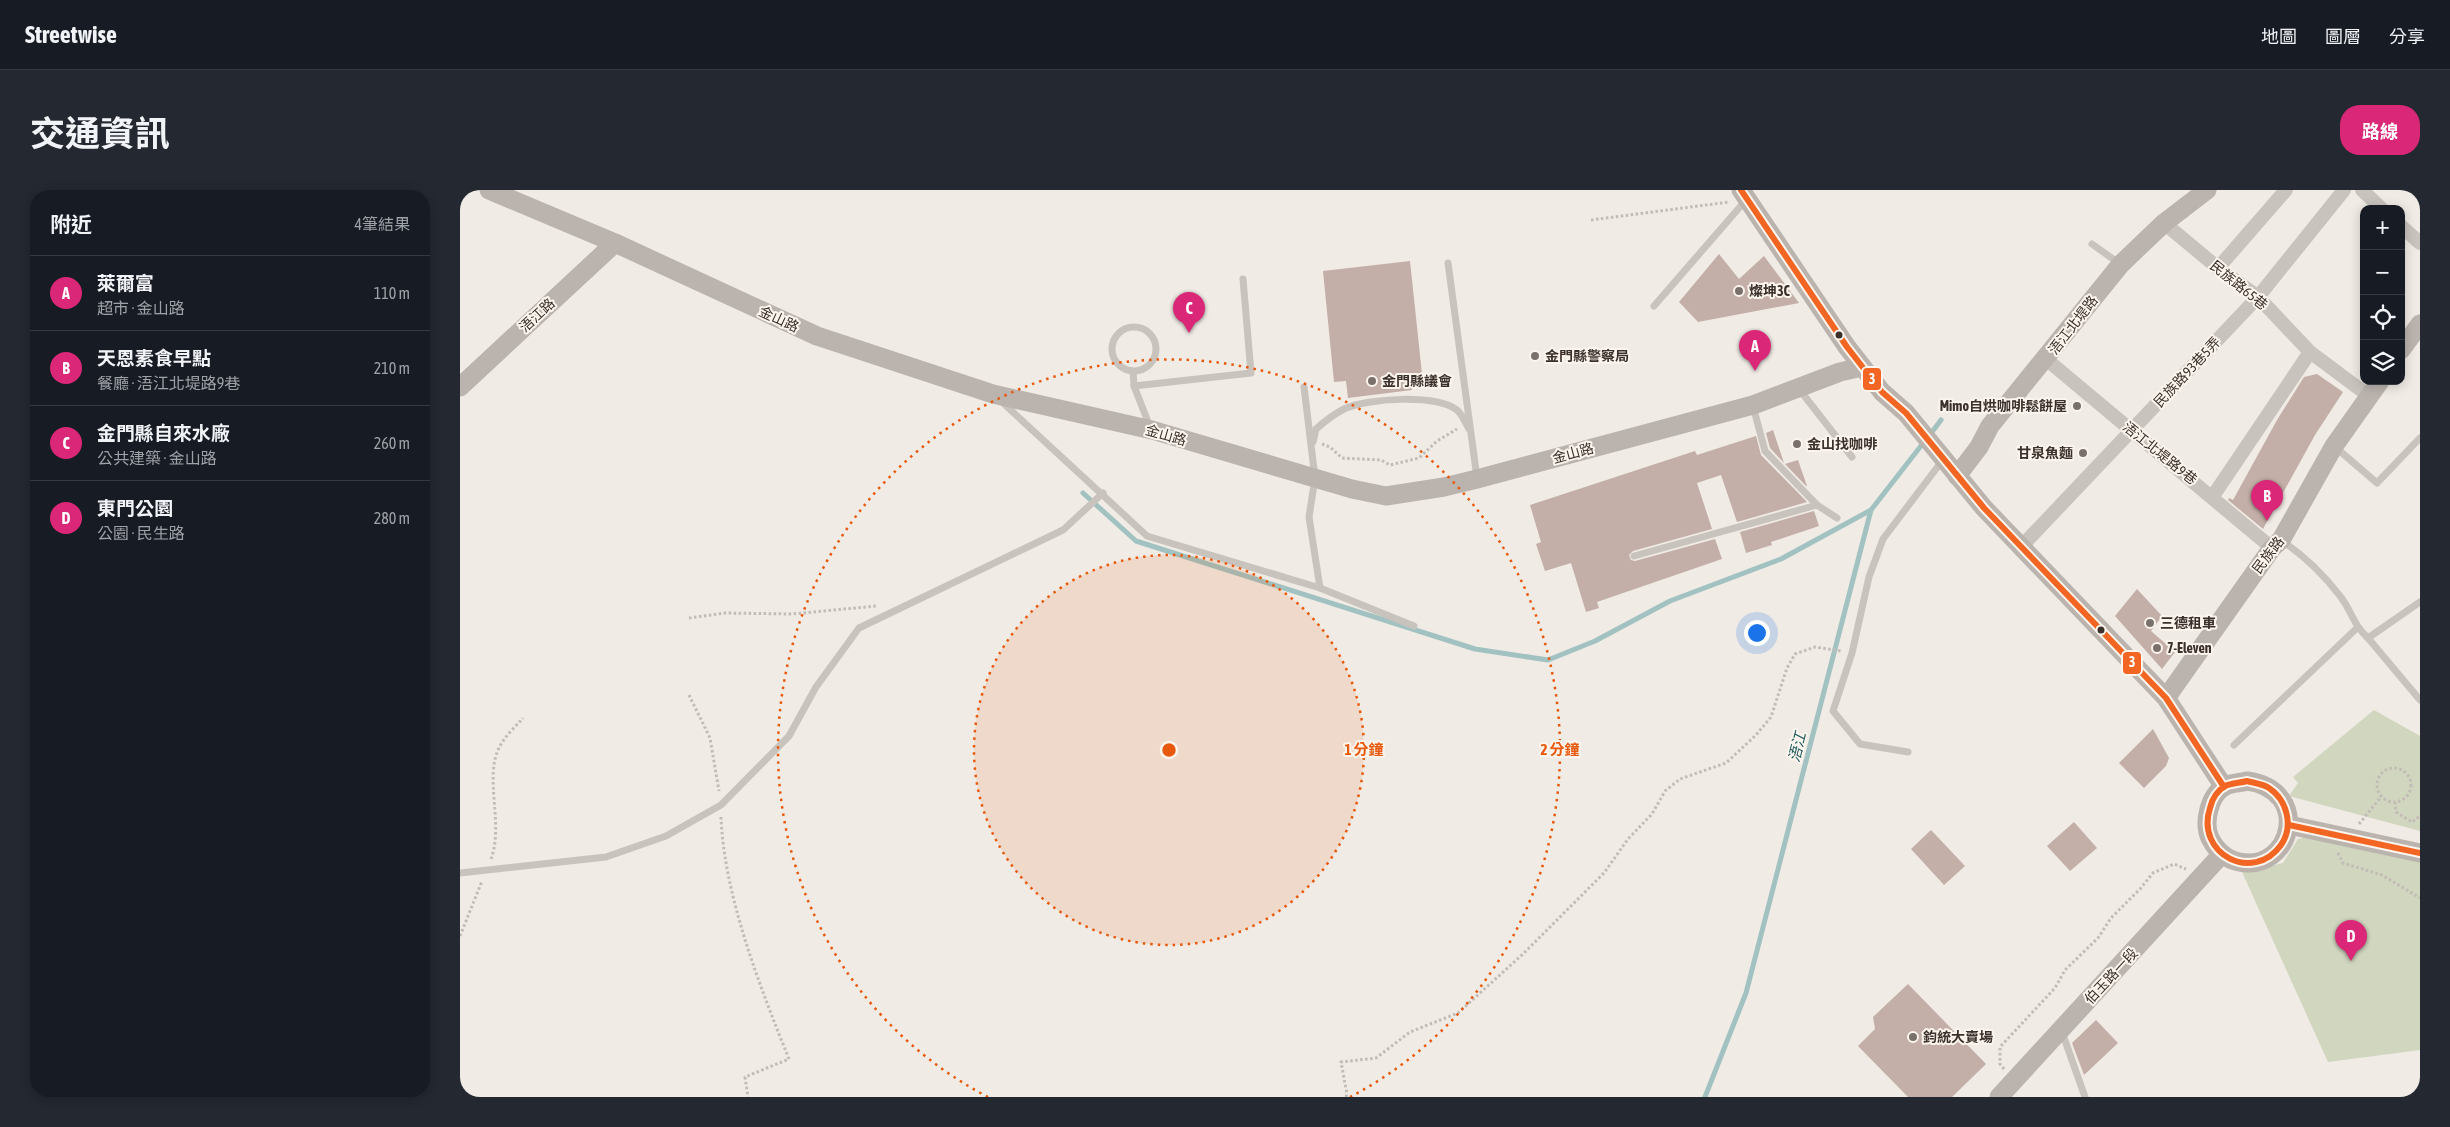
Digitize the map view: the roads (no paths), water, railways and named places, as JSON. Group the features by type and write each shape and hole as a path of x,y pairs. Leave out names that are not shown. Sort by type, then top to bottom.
{"street":[{"name":"金山路","path":"488,190 615,243 817,336 993,394 1152,430 1352,490 1386,496 1444,487 1477,479 1753,406 1840,372 1862,367"},
{"name":"浯江北堤路","path":"1957,476 1978,447 1990,426 2121,264 2164,222 2207,190"},
{"path":"2218,268 2286,190"},
{"name":"民族路93巷5弄","path":"2021,547 2258,297 2344,190"},
{"path":"2364,191 2378,205"},
{"path":"1744,195 1862,367 1882,392 1906,413 1957,476 2021,547 2166,698 2224,786"},
{"name":"民族路65巷","path":"2164,222 2218,268 2258,297 2310,352 2374,389"},
{"path":"2405,230 2420,243"},
{"name":"浯江路","path":"460,387 615,243"},
{"path":"2405,345 2420,324"},
{"path":"2213,496 2310,352"},
{"name":"浯江北堤路9巷","path":"2046,359 2213,496 2277,544"},
{"name":"民族路","path":"2166,698 2277,544 2334,446 2374,389"},
{"path":"2247,781 2261,783 2272,789 2285,805 2289,825 2286,837 2279,848 2270,856 2258,862 2240,862 2222,854 2214,846 2209,835 2207,823 2214,800 2224,786 2247,781"},
{"path":"2289,825 2420,853"},
{"name":"伯玉路一段","path":"1999,1097 2222,854"}],"lane":[{"path":"1654,306 1744,195"},
{"path":"2092,244 2121,264"},
{"path":"1448,263 1477,479"},
{"path":"1134,386 1251,373 1243,279"},
{"path":"1140,328 1151,336 1156,349 1151,362 1140,370 1133,371 1119,365 1112,353 1115,338 1126,329 1140,328"},
{"path":"1133,371 1134,386 1152,430"},
{"path":"1304,388 1315,478 1309,517 1320,588"},
{"path":"1799,389 1852,457"},
{"path":"993,394 1103,493 1146,536 1320,588 1414,626"},
{"path":"1312,447 1316,429 1324,422 1344,409 1366,402 1404,399 1430,401 1457,410 1471,432"},
{"path":"1753,406 1765,451 1817,505 1837,518"},
{"path":"2334,446 2377,483 2420,438"},
{"path":"1908,752 1860,744 1832,712 1852,653 1869,577 1883,539 1944,458"},
{"path":"460,872 606,856 666,836 721,804 789,736 816,687 859,628 1063,530 1103,493"},
{"path":"1634,556 1817,505"},
{"path":"2277,544 2300,554 2341,597 2357,628 2368,638 2420,700"},
{"path":"2368,638 2420,602"},
{"path":"2234,745 2357,628"},
{"path":"2061,1030 2085,1097"}],"waterway":[{"name":"浯江","path":"1929,436 1941,420"},
{"name":"浯江","path":"1705,1097 1746,993 1871,510 1924,442"},
{"path":"1083,493 1136,541 1475,649 1548,660 1595,641 1670,601 1781,559 1871,510"}],"place":[{"name":"燦坤3C","path":"1739,291"},
{"name":"金門縣自來水廠","path":"1189,333"},
{"name":"金門縣警察局","path":"1535,356"},
{"name":"萊爾富","path":"1755,371"},
{"name":"金門縣議會","path":"1372,381"},
{"name":"Mimo自烘咖啡鬆餅屋","path":"2077,406"},
{"name":"金山找咖啡","path":"1797,444"},
{"name":"甘泉魚麵","path":"2083,453"},
{"name":"天恩素食早點","path":"2267,521"},
{"name":"三德租車","path":"2150,623"},
{"name":"7-Eleven","path":"2157,648"},
{"name":"東門公園","path":"2351,961"},
{"name":"鈞統大賣場","path":"1913,1037"}]}
